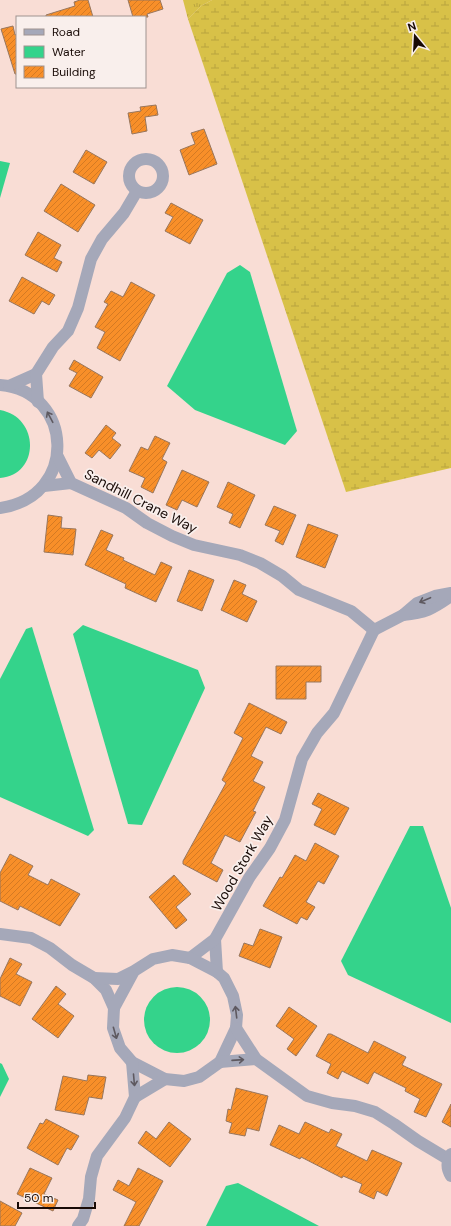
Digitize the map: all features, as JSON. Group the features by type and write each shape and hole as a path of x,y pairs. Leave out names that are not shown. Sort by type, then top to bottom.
{"street":[{"path":"38,402 36,374 53,347 68,331 78,308 91,259 102,239 124,213 137,191"},
{"path":"5,386 36,374"},
{"path":"0,508 14,506 30,498 44,486 52,471 57,455 58,443 52,421 38,402 28,394 5,386"},
{"name":"Sandhill Crane Way","path":"57,455 71,483 126,508 146,523 172,536 194,545 240,555 260,563 282,576 299,590 350,611 374,630"},
{"path":"44,486 71,483"},
{"path":"374,630 386,622 403,614 421,613 438,605 451,595"},
{"name":"Wood Stork Way","path":"190,958 215,939 249,878 270,848 285,820 302,759 317,733 334,713 374,630"},
{"path":"0,934 31,938 50,948 72,965 94,978 106,990 114,1008"},
{"path":"215,939 217,972"},
{"path":"94,978 118,979 153,959 172,955 190,958 217,972 224,978 233,996 237,1015 236,1028 220,1062 199,1077 184,1081 165,1079 132,1062 120,1048 113,1028 114,1008 134,971"},
{"path":"236,1028 256,1059 307,1096 332,1103 355,1106 375,1112 418,1141 450,1157 447,1165 451,1176"},
{"path":"220,1062 256,1059"},
{"path":"78,1226 83,1219 89,1199 91,1177 97,1156 125,1118 135,1097 132,1062"},
{"path":"135,1097 165,1079"}],"green space":[{"path":"183,0 212,0 201,6 188,19"},
{"path":"212,0 451,0 451,468 346,492 188,19 201,6"}],"water":[{"path":"0,161 10,163 0,198"},
{"path":"240,265 250,272 297,431 285,445 195,410 167,386 227,273"},
{"path":"0,410 13,415 22,423 28,434 30,446 28,457 22,467 13,475 0,478"},
{"path":"83,625 198,670 205,688 142,825 128,824 73,634"},
{"path":"32,627 94,830 88,836 0,797 0,679 26,629"},
{"path":"410,826 423,826 451,908 451,1023 348,975 341,961"},
{"path":"177,987 189,990 200,997 207,1008 210,1020 207,1032 200,1043 189,1050 177,1053 165,1050 154,1043 147,1032 144,1020 147,1008 154,997 165,990"},
{"path":"0,1063 2,1064 9,1079 0,1097"},
{"path":"238,1183 319,1226 206,1226 226,1186"}],"building":[{"path":"88,0 93,16 46,16 75,6 74,2"},
{"path":"128,0 160,0 163,9 147,14 148,17 133,16"},
{"path":"13,26 16,34 16,74 15,74 1,29"},
{"path":"156,105 158,115 145,117 147,131 132,134 128,113 141,111 140,107"},
{"path":"204,129 217,164 189,175 180,150 195,144 191,133"},
{"path":"86,150 107,162 94,184 73,172"},
{"path":"61,184 95,205 78,232 44,211"},
{"path":"171,203 203,220 190,244 165,231 173,217 165,213"},
{"path":"38,232 61,245 54,258 62,262 57,272 25,255"},
{"path":"22,277 55,295 49,305 42,301 34,314 9,301"},
{"path":"131,282 155,295 120,361 97,348 105,332 95,327 108,304 104,302 111,291 123,297"},
{"path":"74,360 103,377 91,398 69,386 77,373 69,369"},
{"path":"106,425 116,433 112,438 121,445 110,459 99,450 92,458 85,453"},
{"path":"155,436 170,443 162,459 167,462 153,493 141,487 145,478 129,471 141,447 148,450"},
{"path":"182,470 209,482 197,507 182,500 177,510 166,505"},
{"path":"228,482 255,495 240,528 229,523 233,514 217,507"},
{"path":"274,506 296,515 283,545 275,541 280,531 265,525"},
{"path":"48,515 62,517 61,528 76,529 73,555 44,552"},
{"path":"308,524 338,535 325,568 296,557"},
{"path":"101,530 113,535 106,550 124,558 123,560 155,575 161,562 172,567 156,602 125,588 126,584 85,565"},
{"path":"189,570 214,580 202,611 177,601"},
{"path":"234,580 246,585 242,594 257,601 247,622 221,610"},
{"path":"276,666 321,666 321,682 306,682 306,699 276,699"},
{"path":"249,703 287,722 281,734 266,727 251,756 263,762 253,781 265,787 253,811 256,812 240,842 225,835 211,863 223,870 217,882 183,864 183,861 226,783 222,780 243,738 234,733"},
{"path":"318,793 349,808 335,835 314,825 322,809 312,804"},
{"path":"315,843 339,856 324,884 318,881 306,902 315,907 307,920 301,917 297,924 263,906 280,877 282,878 295,855 306,861"},
{"path":"10,854 33,866 28,875 48,885 51,879 80,894 60,926 20,906 18,910 0,901 0,873"},
{"path":"174,875 191,894 176,907 187,920 176,929 149,897"},
{"path":"260,929 282,937 270,968 239,956 244,943 253,946"},
{"path":"10,958 22,964 16,974 32,982 20,1006 0,996 0,979"},
{"path":"56,986 66,994 58,1004 74,1016 58,1038 32,1019"},
{"path":"289,1007 317,1026 296,1056 287,1049 294,1039 276,1026"},
{"path":"328,1034 331,1034 368,1053 374,1041 406,1057 402,1065 442,1084 426,1117 414,1112 420,1099 405,1091 406,1088 374,1072 368,1084 342,1071 338,1079 327,1073 331,1064 316,1056"},
{"path":"88,1075 106,1077 102,1099 89,1097 84,1115 55,1110 63,1076 87,1081"},
{"path":"236,1088 268,1096 259,1131 247,1128 245,1136 229,1133 232,1123 226,1121 228,1109 231,1110"},
{"path":"451,1104 451,1127 442,1122"},
{"path":"46,1119 79,1136 71,1150 67,1148 58,1165 27,1148 40,1123 43,1124"},
{"path":"169,1122 191,1139 170,1167 138,1143 146,1131 156,1139"},
{"path":"305,1122 329,1133 331,1129 342,1134 336,1146 367,1161 372,1150 402,1163 387,1196 377,1191 374,1199 359,1192 362,1184 343,1176 342,1178 301,1157 300,1159 270,1145 279,1125 299,1134"},
{"path":"30,1168 52,1178 44,1194 58,1200 53,1211 17,1194"},
{"path":"138,1168 163,1181 139,1226 124,1226 136,1202 113,1190 118,1180 129,1186"},
{"path":"0,1201 22,1213 15,1226 0,1226"}]}
